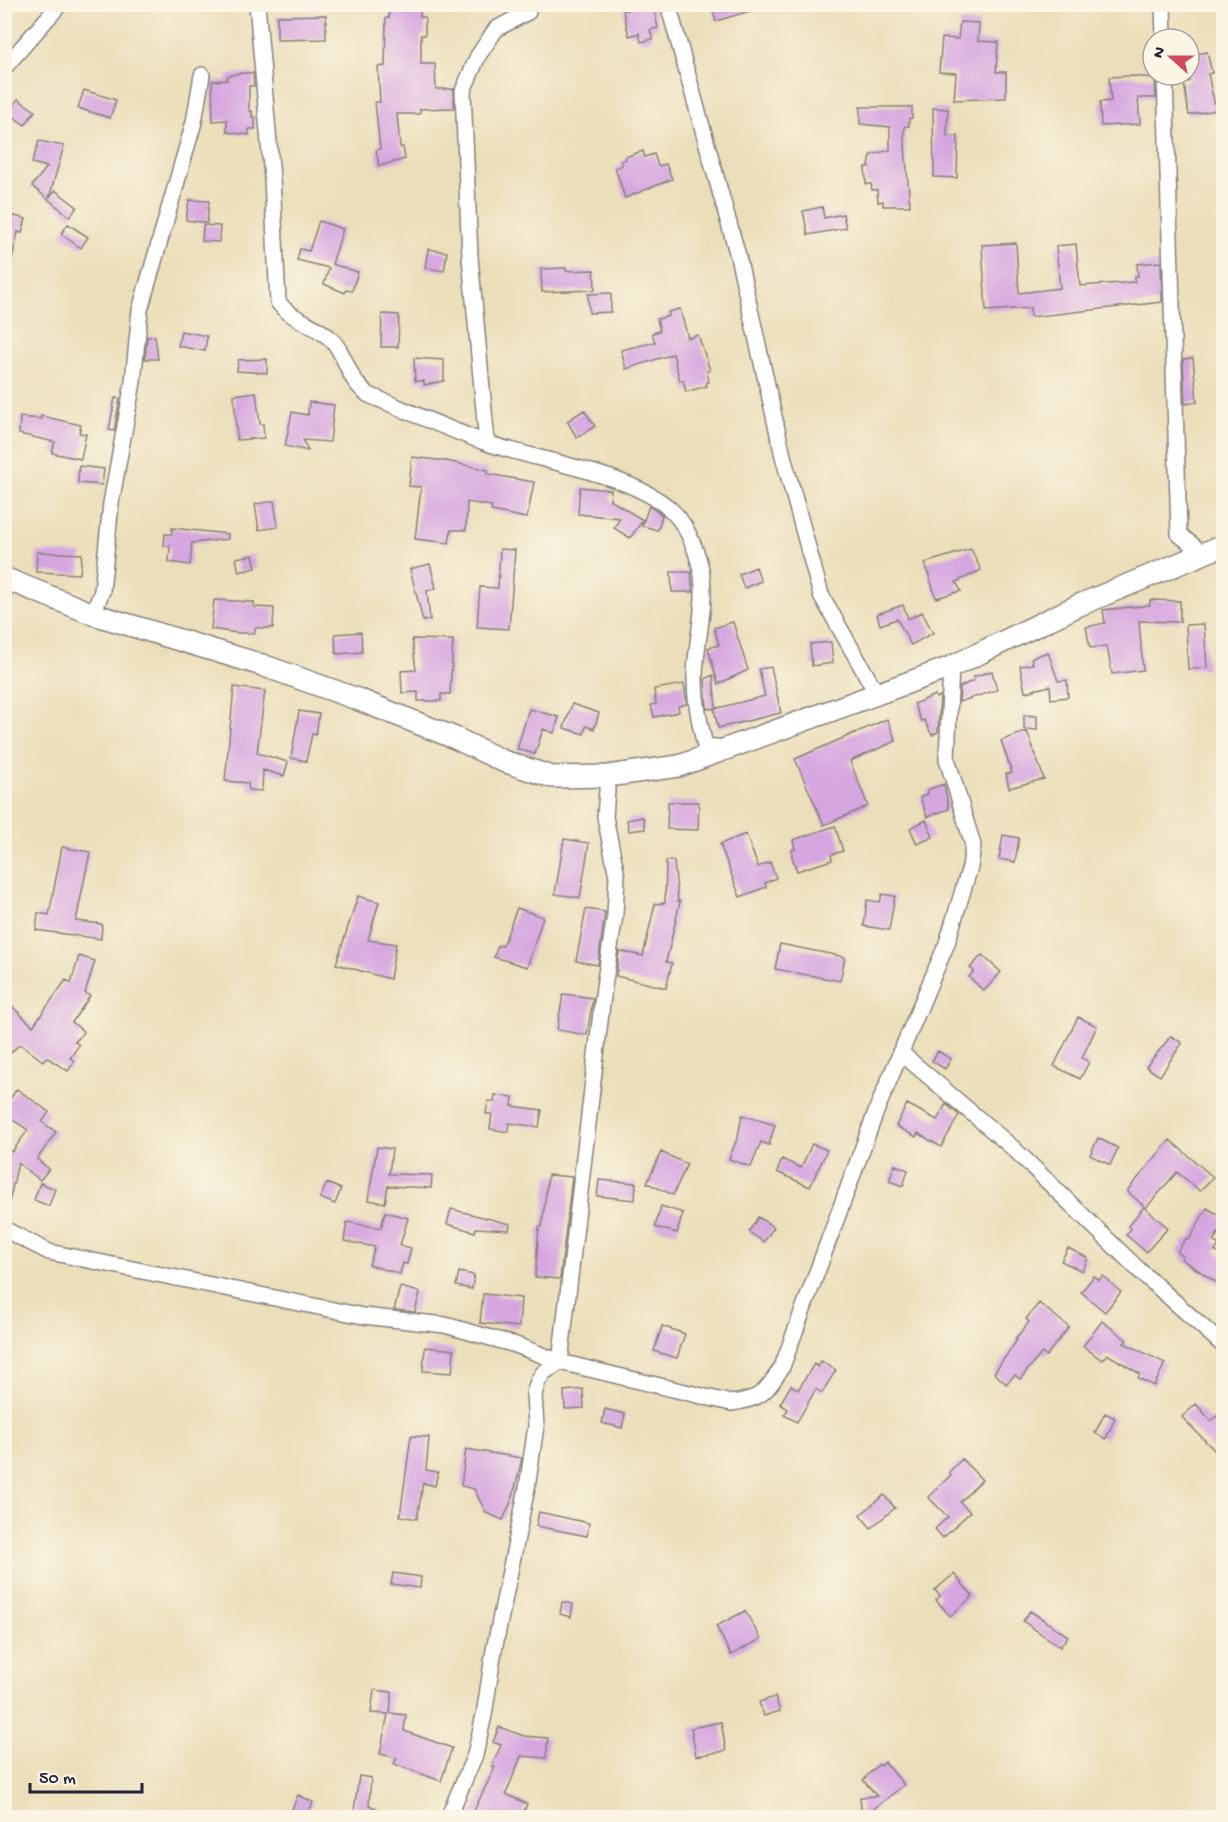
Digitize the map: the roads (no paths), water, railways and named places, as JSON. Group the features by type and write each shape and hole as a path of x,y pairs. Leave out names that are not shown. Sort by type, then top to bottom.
{"street":[{"path":"4,68 60,4"},
{"path":"257,4 272,178 278,302 285,311 320,330 332,340 357,386 369,395 487,443 559,465 602,474 670,509 684,527 700,565 702,588 695,678 697,714 705,746 730,749"},
{"path":"668,4 738,256 783,456 821,595 877,694"},
{"path":"1163,4 1164,27"},
{"path":"487,443 470,257 463,91 478,56 496,29 528,12"},
{"path":"93,614 102,591 111,503 133,382 140,310 194,122 202,75"},
{"path":"1165,87 1179,534 1202,552"},
{"path":"4,578 93,614 262,665 357,699 455,738 503,761 552,777 608,776 679,766 951,667 1077,606 1224,544"},
{"path":"4,1229 49,1252 343,1312 445,1325 516,1345 560,1362 731,1403 755,1400 769,1387 782,1367 900,1052 947,943 970,867 973,845 947,759 951,667"},
{"path":"560,1362 604,987 615,915 617,876 605,817 608,776"},
{"path":"900,1052 1013,1148 1140,1271 1224,1346"},
{"path":"448,1818 475,1755 484,1715 494,1650 527,1488 536,1426 534,1394 543,1373 560,1362"}]}
